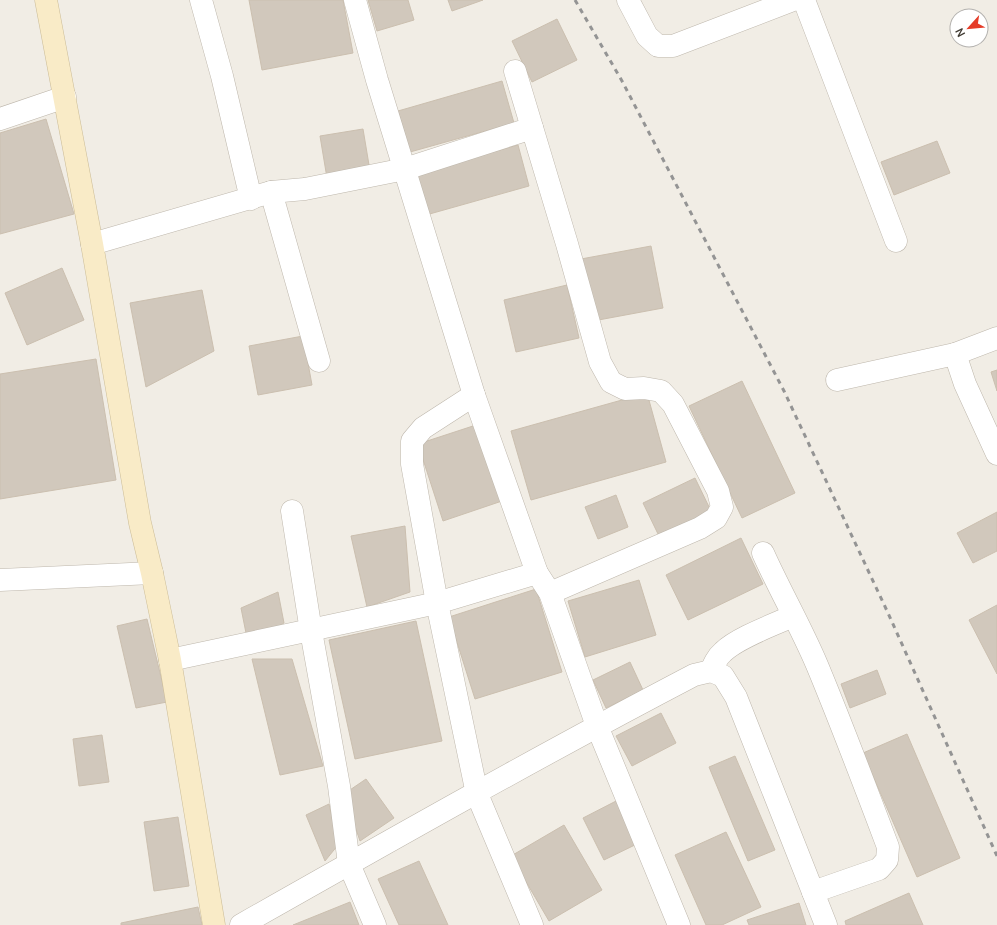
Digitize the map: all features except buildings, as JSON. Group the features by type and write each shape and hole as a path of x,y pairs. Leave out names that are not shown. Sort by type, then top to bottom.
{"street":[{"path":"46,0 92,244 140,523 170,660 214,925"},
{"path":"201,0 222,76 261,195 319,361"},
{"path":"355,0 404,169 474,395 537,573 550,594 596,726 679,925"},
{"path":"628,0 647,36 658,46 673,46 786,1"},
{"path":"804,0 896,240"},
{"path":"515,71 567,244 600,362 611,382 625,389 644,388 661,391 673,404 718,491 722,506 716,518 700,528 550,594"},
{"path":"0,119 65,97"},
{"path":"92,244 261,195 305,190 404,169 532,128"},
{"path":"837,380 954,354 997,338"},
{"path":"954,354 965,384 997,454"},
{"path":"474,395 423,428 412,441 412,464 437,603 477,794 532,925"},
{"path":"292,511 311,631 339,786 349,864 374,925"},
{"path":"762,553 817,665 888,847 887,860 879,869 813,892"},
{"path":"170,660 437,603 537,573"},
{"path":"0,580 152,574"},
{"path":"711,670 722,652 733,644 792,616"},
{"path":"241,925 596,726 694,675 711,670 723,676 736,697 826,925"}],"railway":[{"path":"575,0 622,81 784,391 888,613 997,856"}]}
